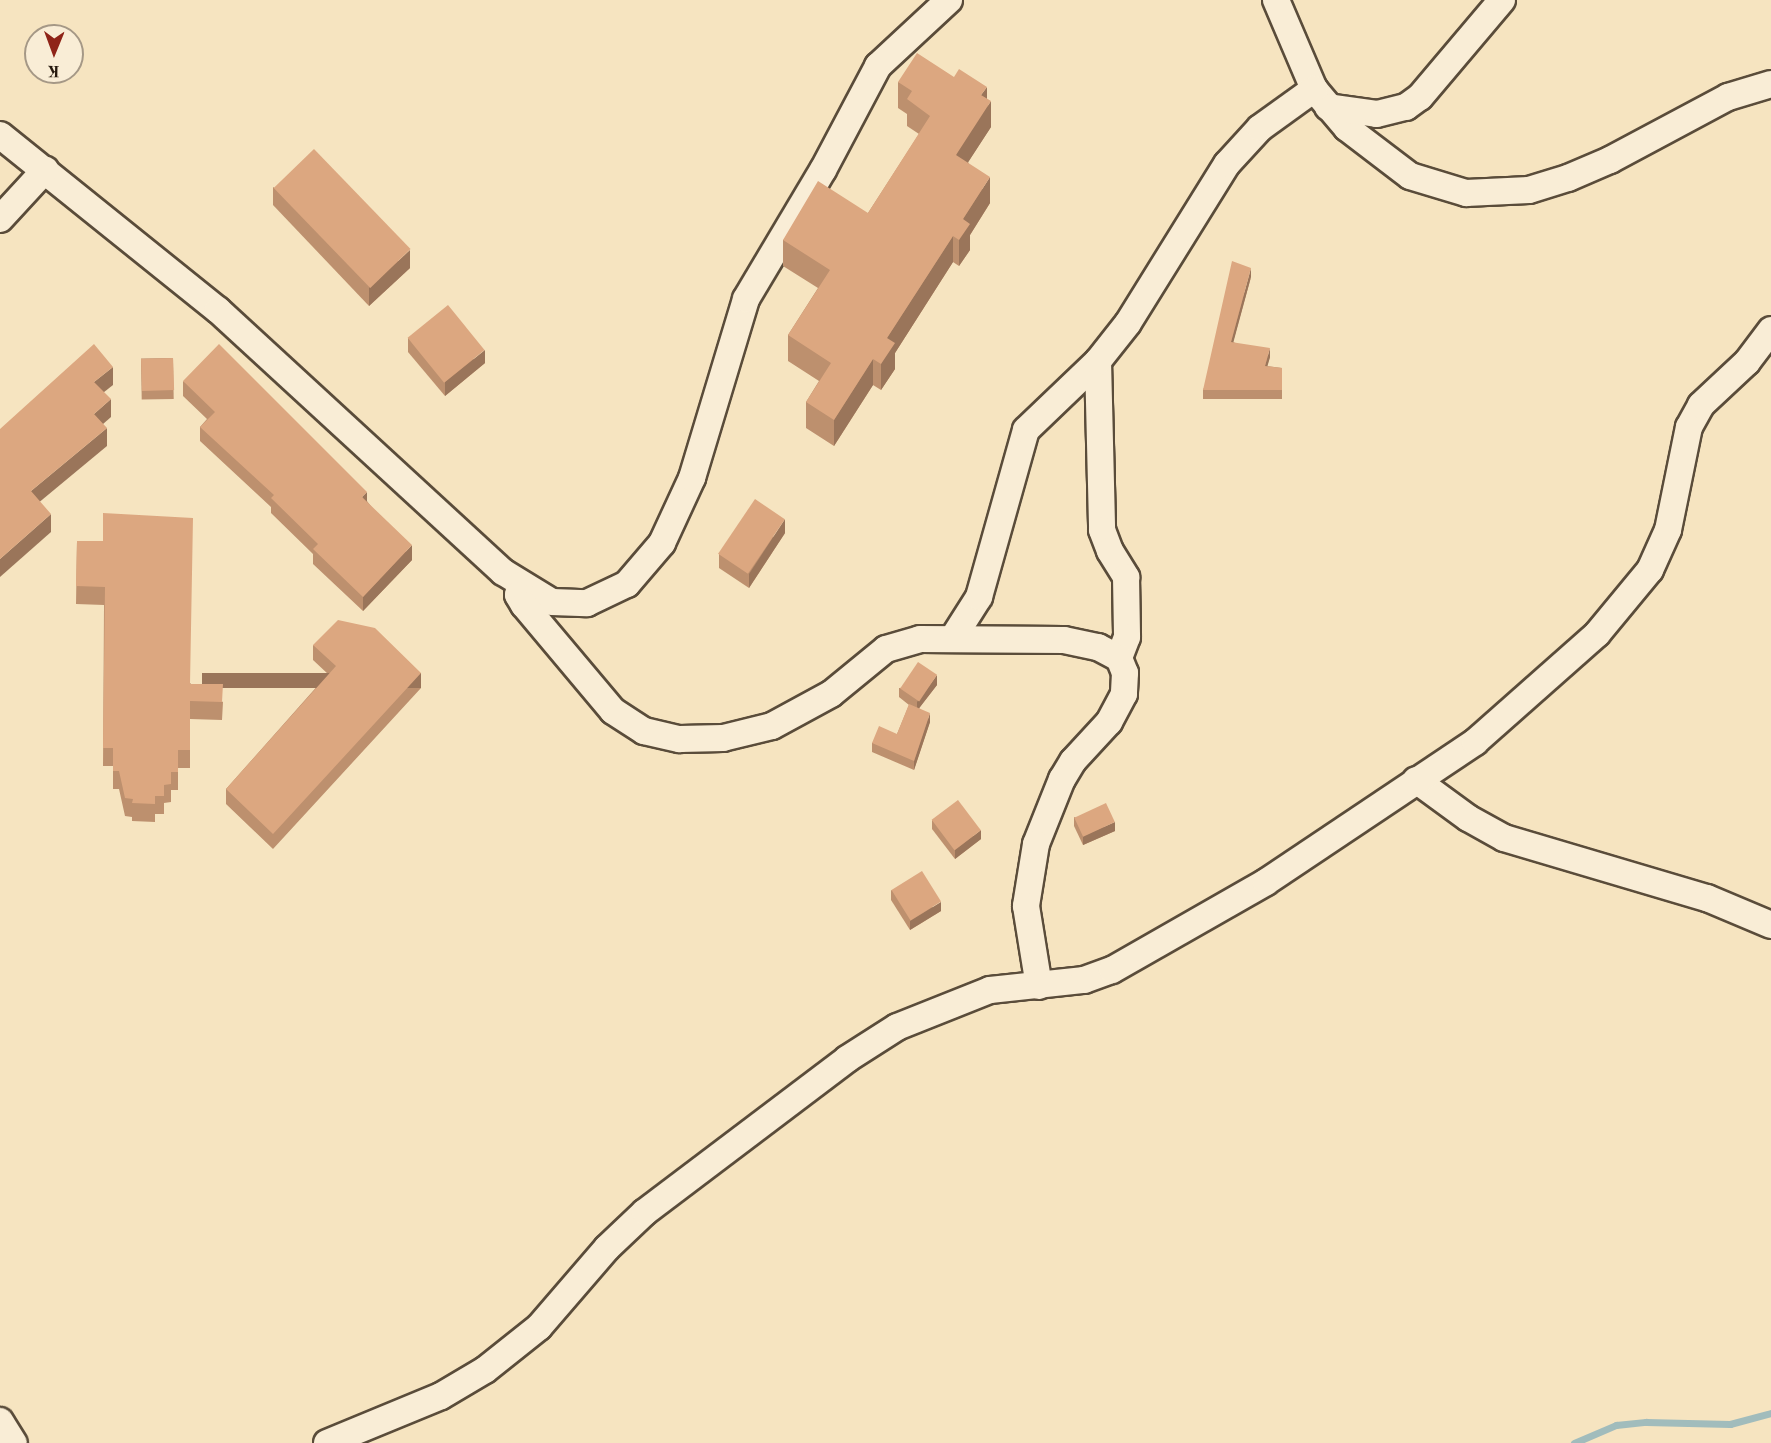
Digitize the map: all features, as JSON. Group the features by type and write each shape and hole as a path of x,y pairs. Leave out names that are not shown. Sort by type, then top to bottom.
{"street":[{"path":"0,135 218,310 520,585 552,602 587,603 615,592 647,564 676,515 692,478 746,299 823,170 867,81 890,53 949,0"},
{"path":"1276,0 1321,98 1355,135 1410,176 1466,193 1498,194 1568,178 1610,160 1728,97 1771,84"},
{"path":"953,638 979,597 1026,430 1098,361 1148,297 1227,164 1260,128 1321,98 1377,114 1406,107 1420,97 1502,0"},
{"path":"0,219 45,170"},
{"path":"327,1443 441,1396 484,1370 539,1327 608,1248 645,1212 847,1059 897,1027 990,990 1084,980 1129,961 1266,882 1475,742 1582,649 1650,570 1668,530 1689,427 1701,405 1747,362 1771,330"},
{"path":"1098,361 1102,530 1110,551 1126,577 1127,637 1119,658"},
{"path":"520,585 520,599 613,711 644,731 680,739 723,738 772,726 831,694 886,649 920,639 1064,640 1098,647 1119,658 1125,673 1124,694 1109,722 1073,761 1062,779 1036,844 1026,906 1039,986"},
{"path":"1416,780 1468,818 1504,838 1696,894 1771,925"},
{"path":"0,1421 14,1443"}],"building":[{"path":"917,53 954,77 959,69 987,87 981,95 991,101 956,155 990,177 963,219 970,224 959,240 953,236 887,338 895,343 881,364 873,359 834,420 806,402 831,363 788,335 830,270 783,240 818,181 868,213 930,116 907,99 912,91 898,82"},
{"path":"314,149 411,249 370,288 274,188"},
{"path":"1232,261 1251,268 1231,342 1270,348 1265,366 1282,368 1282,390 1203,390"},
{"path":"448,305 485,350 444,383 408,338"},
{"path":"94,344 113,367 94,382 111,399 94,414 107,428 31,491 51,514 0,559 0,429"},
{"path":"219,344 367,492 362,497 412,545 363,597 313,549 318,544 271,498 274,495 200,427 215,412 183,381"},
{"path":"173,358 174,390 142,391 141,359"},
{"path":"755,499 785,519 748,574 718,554"},
{"path":"103,513 193,518 190,684 223,684 222,702 190,701 190,750 178,750 178,772 171,772 171,784 164,785 164,796 155,796 155,804 132,803 133,799 125,798 119,771 113,771 113,748 103,748 105,587 76,586 77,541 103,541"},
{"path":"338,620 375,628 421,673 273,834 226,789 336,666 313,645"},
{"path":"918,662 937,675 919,701 900,689"},
{"path":"909,704 930,713 914,761 872,743 879,726 897,734"},
{"path":"958,800 981,830 955,850 932,820"},
{"path":"1106,803 1115,822 1083,837 1074,818"},
{"path":"922,871 941,902 911,921 891,890"}],"waterway":[{"path":"1574,1443 1616,1425 1646,1422 1730,1424 1771,1413"}]}
